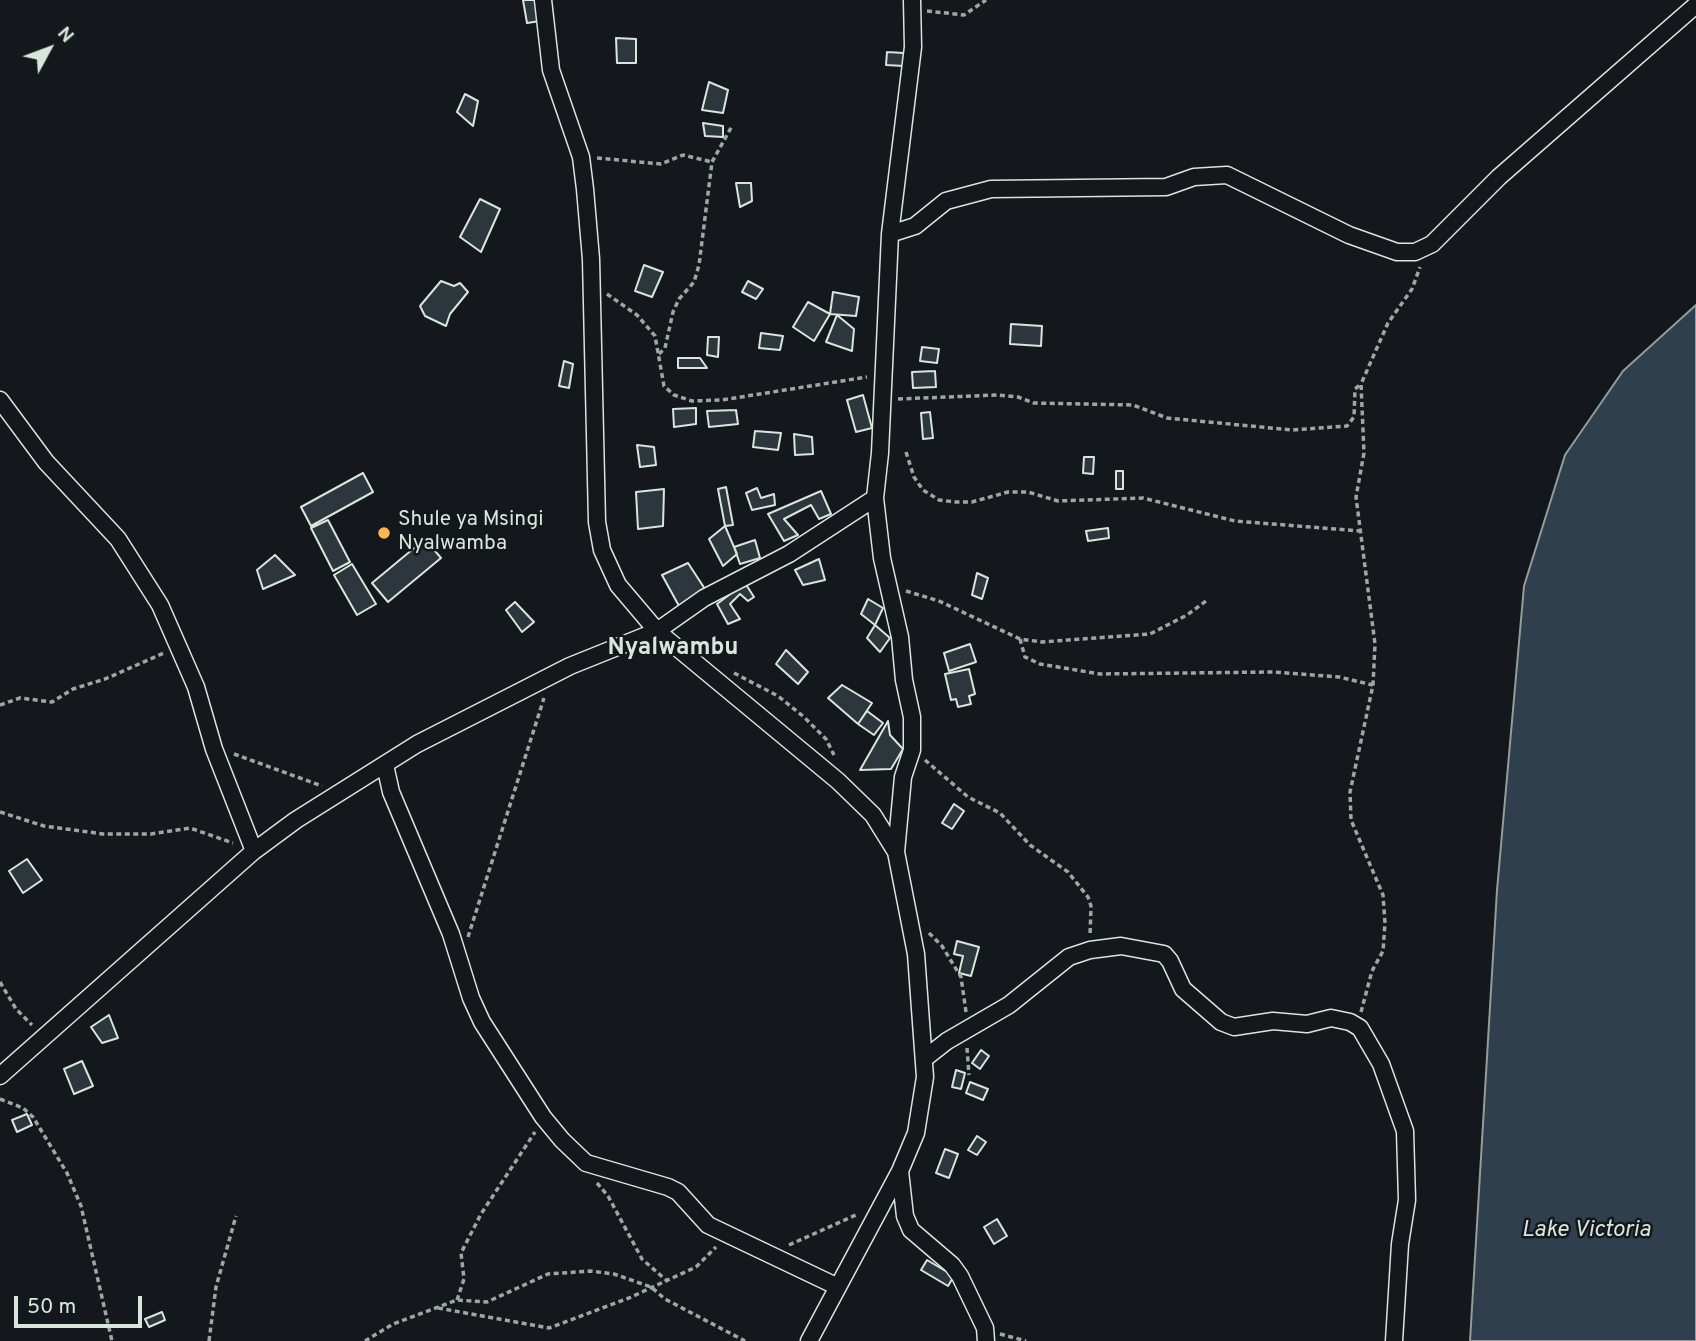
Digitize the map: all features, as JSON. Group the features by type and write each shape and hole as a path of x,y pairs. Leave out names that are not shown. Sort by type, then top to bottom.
{"street":[{"path":"543,0 551,70 581,157 591,282 597,522 600,541 618,584 657,631 838,781 873,815 896,852"},
{"path":"809,1341 836,1286 900,1171 916,1133 925,1077 916,954 896,852 903,777 912,750 912,717 904,680 900,637 887,587 874,498 890,234 913,47 913,5"},
{"path":"890,234 915,226 946,201 991,189 1167,187 1194,177 1227,175 1318,221 1397,252 1415,252 1428,245 1499,177 1696,5"},
{"path":"0,400 46,461 118,539 160,605 196,687 214,749 232,788 254,851"},
{"path":"0,1076 254,851 338,793 418,744 550,676 657,631 704,597 789,554 874,498"},
{"path":"385,765 391,792 451,934 482,1022 543,1117 586,1163 668,1187 678,1192 696,1215 727,1235 836,1286"},
{"path":"924,1059 1009,1005 1069,957 1090,950 1121,946 1164,954 1183,989 1222,1022 1234,1027 1273,1021 1307,1024 1331,1018 1360,1028 1381,1064 1405,1131 1407,1200 1400,1244 1394,1341"},
{"path":"900,1171 905,1216 911,1230 921,1242 952,1265 985,1335"}],"path":[{"path":"913,5 964,15 986,0"},
{"path":"659,354 667,342 673,312 679,299 694,282 699,265 712,162 732,126"},
{"path":"581,157 661,164 683,155 712,162"},
{"path":"1360,1028 1363,997 1383,951 1385,923 1383,895 1351,820 1350,792 1373,685 1376,643 1356,497 1364,453 1361,384 1388,323 1412,289 1428,245"},
{"path":"591,282 647,324 655,336 664,386 674,395 692,401 722,400 883,376"},
{"path":"882,399 997,396 1018,397 1034,403 1133,405 1167,418 1293,430 1347,426 1354,417 1355,388 1361,384"},
{"path":"906,452 914,477 923,490 939,499 955,502 972,502 1008,492 1028,492 1058,501 1143,498 1235,522 1360,530"},
{"path":"887,587 939,601 1020,639 1074,641 1150,634 1167,627 1206,601"},
{"path":"1020,639 1026,657 1040,664 1100,674 1274,672 1339,677 1373,685"},
{"path":"0,705 20,698 52,702 73,689 105,679 180,648"},
{"path":"724,670 744,676 767,689 804,717 826,739 837,763 838,781"},
{"path":"459,962 506,827 550,676"},
{"path":"912,750 968,797 1000,813 1030,845 1068,872 1088,897 1091,906 1090,950"},
{"path":"229,751 245,760 264,763 338,793"},
{"path":"0,812 44,826 103,834 151,834 190,828 254,851"},
{"path":"908,912 942,946 961,977 969,1075"},
{"path":"0,982 16,1009 43,1036"},
{"path":"0,1099 23,1108 33,1117 67,1173 81,1206 112,1341"},
{"path":"457,1300 464,1279 461,1253 481,1214 543,1117"},
{"path":"586,1163 608,1196 642,1259 666,1280"},
{"path":"773,1257 790,1244 837,1226 885,1199"},
{"path":"209,1341 216,1287 236,1216"},
{"path":"436,1307 549,1328 696,1267 727,1235"},
{"path":"365,1341 393,1324 436,1307 457,1300 487,1302 548,1274 567,1272 614,1274 650,1287 665,1300 745,1341"},
{"path":"985,1335 1026,1341"}],"water":[{"name":"Lake Victoria","path":"1696,305 1696,1341 1470,1341 1497,890 1524,586 1565,455 1623,371"}],"building":[{"path":"523,0 537,0 540,21 527,23"},
{"path":"616,38 636,39 636,63 617,63"},
{"path":"887,52 904,53 904,66 886,65"},
{"path":"709,82 728,90 723,113 702,110"},
{"path":"465,94 478,101 473,126 457,112"},
{"path":"703,123 723,126 723,137 705,136"},
{"path":"736,183 751,183 752,201 740,207"},
{"path":"480,199 500,209 481,252 460,237"},
{"path":"644,265 663,272 652,297 635,291"},
{"path":"441,281 454,286 460,283 468,292 450,314 446,326 425,316 420,306"},
{"path":"748,281 763,289 756,299 742,292"},
{"path":"833,292 859,297 856,316 830,314"},
{"path":"808,302 830,314 814,341 793,327"},
{"path":"837,315 854,329 852,351 826,342"},
{"path":"1011,324 1042,326 1041,346 1010,344"},
{"path":"761,333 783,336 780,350 759,348"},
{"path":"708,337 719,337 718,357 707,355"},
{"path":"922,347 939,349 937,363 920,361"},
{"path":"678,358 700,358 707,368 678,368"},
{"path":"564,361 573,364 569,388 559,386"},
{"path":"935,371 936,387 913,388 912,372"},
{"path":"863,395 872,428 856,432 847,400"},
{"path":"696,408 696,424 674,427 673,409"},
{"path":"736,410 738,424 709,427 707,411"},
{"path":"930,412 933,438 923,439 921,413"},
{"path":"755,431 781,433 778,450 753,447"},
{"path":"794,434 812,437 813,454 795,455"},
{"path":"637,445 654,447 656,465 640,467"},
{"path":"1084,457 1094,457 1093,474 1083,473"},
{"path":"1116,471 1123,471 1123,489 1116,489"},
{"path":"363,473 373,492 311,526 301,507"},
{"path":"726,487 733,525 725,526 718,489"},
{"path":"757,488 761,498 774,494 775,505 752,510 746,493"},
{"path":"664,489 663,526 638,529 636,492"},
{"path":"821,491 831,514 819,519 811,505 784,519 798,535 784,541 768,514"},
{"path":"328,520 350,562 333,571 311,528"},
{"path":"725,526 737,554 723,566 709,539"},
{"path":"1108,528 1109,538 1088,541 1086,531"},
{"path":"425,539 441,558 388,602 372,583"},
{"path":"755,540 760,558 740,564 734,547"},
{"path":"275,555 295,575 263,589 257,570"},
{"path":"819,559 825,580 803,585 795,570"},
{"path":"688,563 705,589 679,606 662,575"},
{"path":"352,564 376,604 357,615 334,575"},
{"path":"977,573 988,578 982,599 972,595"},
{"path":"745,583 754,597 748,601 740,594 730,604 740,619 728,624 717,604"},
{"path":"868,599 883,608 875,625 861,614"},
{"path":"515,602 534,622 522,632 506,610"},
{"path":"875,625 890,638 880,652 867,638"},
{"path":"970,644 976,662 949,671 944,653"},
{"path":"786,650 808,672 798,684 776,664"},
{"path":"969,669 975,694 969,696 971,704 958,707 956,699 951,700 945,674"},
{"path":"842,685 872,703 858,724 828,698"},
{"path":"867,711 883,723 874,735 858,724"},
{"path":"888,721 890,735 903,749 891,769 860,770"},
{"path":"954,804 964,811 952,829 942,823"},
{"path":"27,859 42,880 23,893 9,871"},
{"path":"957,941 979,947 971,976 959,973 963,956 954,954"},
{"path":"109,1015 118,1038 102,1043 91,1027"},
{"path":"981,1050 989,1056 980,1069 972,1063"},
{"path":"82,1061 93,1086 74,1094 64,1069"},
{"path":"956,1070 965,1073 961,1089 952,1087"},
{"path":"970,1082 988,1089 983,1100 966,1093"},
{"path":"27,1114 32,1125 17,1132 12,1120"},
{"path":"977,1136 986,1142 977,1155 968,1150"},
{"path":"945,1149 958,1154 949,1178 936,1173"},
{"path":"997,1219 1007,1236 994,1244 984,1227"},
{"path":"927,1260 954,1276 948,1286 921,1270"},
{"path":"162,1312 165,1320 149,1327 145,1319"}],"place":[{"name":"Shule ya Msingi Nyalwamba","path":"384,533"}],"district":[{"name":"Nyalwambu","path":"673,649"}]}
